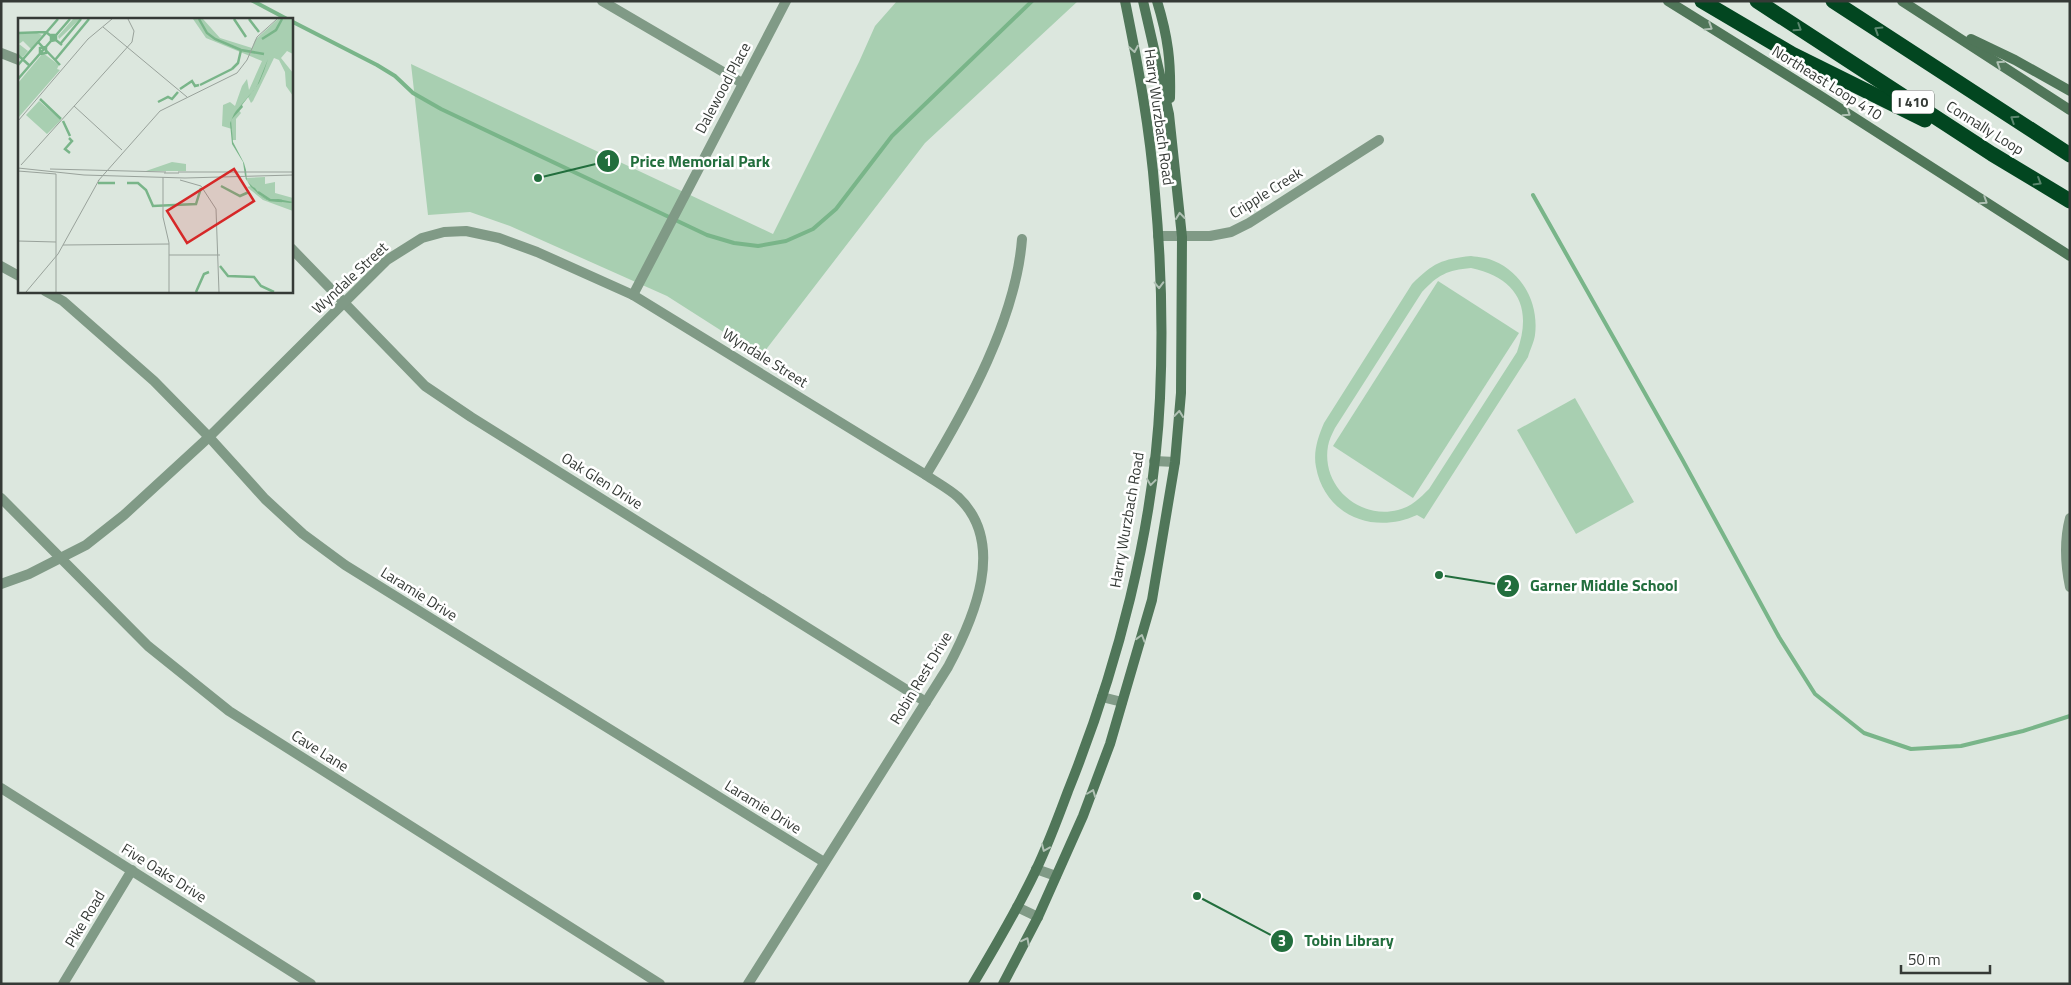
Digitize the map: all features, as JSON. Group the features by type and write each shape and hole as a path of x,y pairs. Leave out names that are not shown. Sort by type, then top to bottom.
{"highway":[{"path":"1702,1 1792,54 1992,154"},
{"name":"Connally Loop","path":"1757,1 1992,154 2070,201"},
{"name":"Connally Loop","path":"1833,1 2070,155"}],"main road":[{"name":"Harry Wurzbach Road","path":"973,984 1017,907 1036,869 1082,757 1120,637 1146,518 1160,401 1161,349 1158,236 1155,191 1142,95 1125,1"},
{"name":"Harry Wurzbach Road","path":"1003,984 1038,917 1098,780 1152,600 1174,462 1181,393 1182,237 1169,114 1143,1"},
{"path":"1157,1 1166,33 1171,68 1169,114"},
{"name":"Northeast Loop 410","path":"1668,1 1819,95 2070,256"},
{"path":"1902,1 2070,110"},
{"path":"1936,22 2015,60 2070,91"}],"street":[{"path":"602,1 742,83"},
{"name":"Dalewood Place","path":"633,295 786,1"},
{"path":"1,53 18,60"},
{"name":"Cripple Creek","path":"1158,236 1182,237 1231,232 1249,224 1379,140"},
{"name":"Wyndale Street","path":"1,584 29,574 86,546 124,515 210,437 387,260 422,238 444,232 466,231 488,234 633,295 926,475"},
{"path":"926,475 953,431 987,362 1008,304 1020,259 1022,239"},
{"name":"Oak Glen Drive","path":"292,249 425,386 471,417 926,702"},
{"path":"1,266 18,275"},
{"name":"Laramie Drive","path":"47,292 63,301 154,381 210,437 265,499 303,534 345,565 824,862"},
{"path":"1154,460 1174,462"},
{"name":"Robin Rest Drive","path":"748,984 926,702 960,644 980,592 983,563 980,534 958,497 926,475"},
{"name":"Cave Lane","path":"1,498 148,646 229,711 660,984"},
{"path":"2070,518 2065,534 2066,570 2070,587"},
{"path":"1102,697 1122,702"},
{"name":"Five Oaks Drive","path":"1,788 311,984"},
{"path":"1036,869 1056,876"},
{"name":"Pike Road","path":"64,984 132,870"},
{"path":"1017,907 1038,917"}],"green space":[{"path":"897,1 1078,1 925,143 761,356 667,296 510,226 470,212 428,215 411,64 773,234 875,26"},
{"path":"1471,256 1492,260 1504,266 1521,282 1531,301 1536,323 1528,357 1424,519 1417,515 1401,521 1384,523 1369,522 1354,517 1341,509 1330,498 1321,484 1315,456 1324,423 1412,284 1438,263","holes":["1471,268 1500,279 1510,287 1522,308 1522,336 1517,352 1429,489 1422,496 1403,509 1384,512 1370,510 1357,505 1346,497 1330,474 1327,461 1328,446 1335,428 1422,292 1438,277 1455,270"]},
{"path":"1438,281 1519,333 1413,498 1333,446"},
{"path":"1575,398 1634,502 1576,534 1517,430"}],"waterway":[{"path":"253,1 285,18"},
{"path":"292,22 377,65 395,76 413,93 441,109 707,235 734,243 758,246 786,241 813,229 836,209 892,136 1032,1"},
{"path":"1533,195 1682,459 1779,637 1815,694 1864,733 1911,749 1961,746 2023,731 2070,716"}],"place":[{"name":"Price Memorial Park","path":"538,178"},
{"name":"Garner Middle School","path":"1439,575"},
{"name":"Tobin Library","path":"1197,896"}]}
